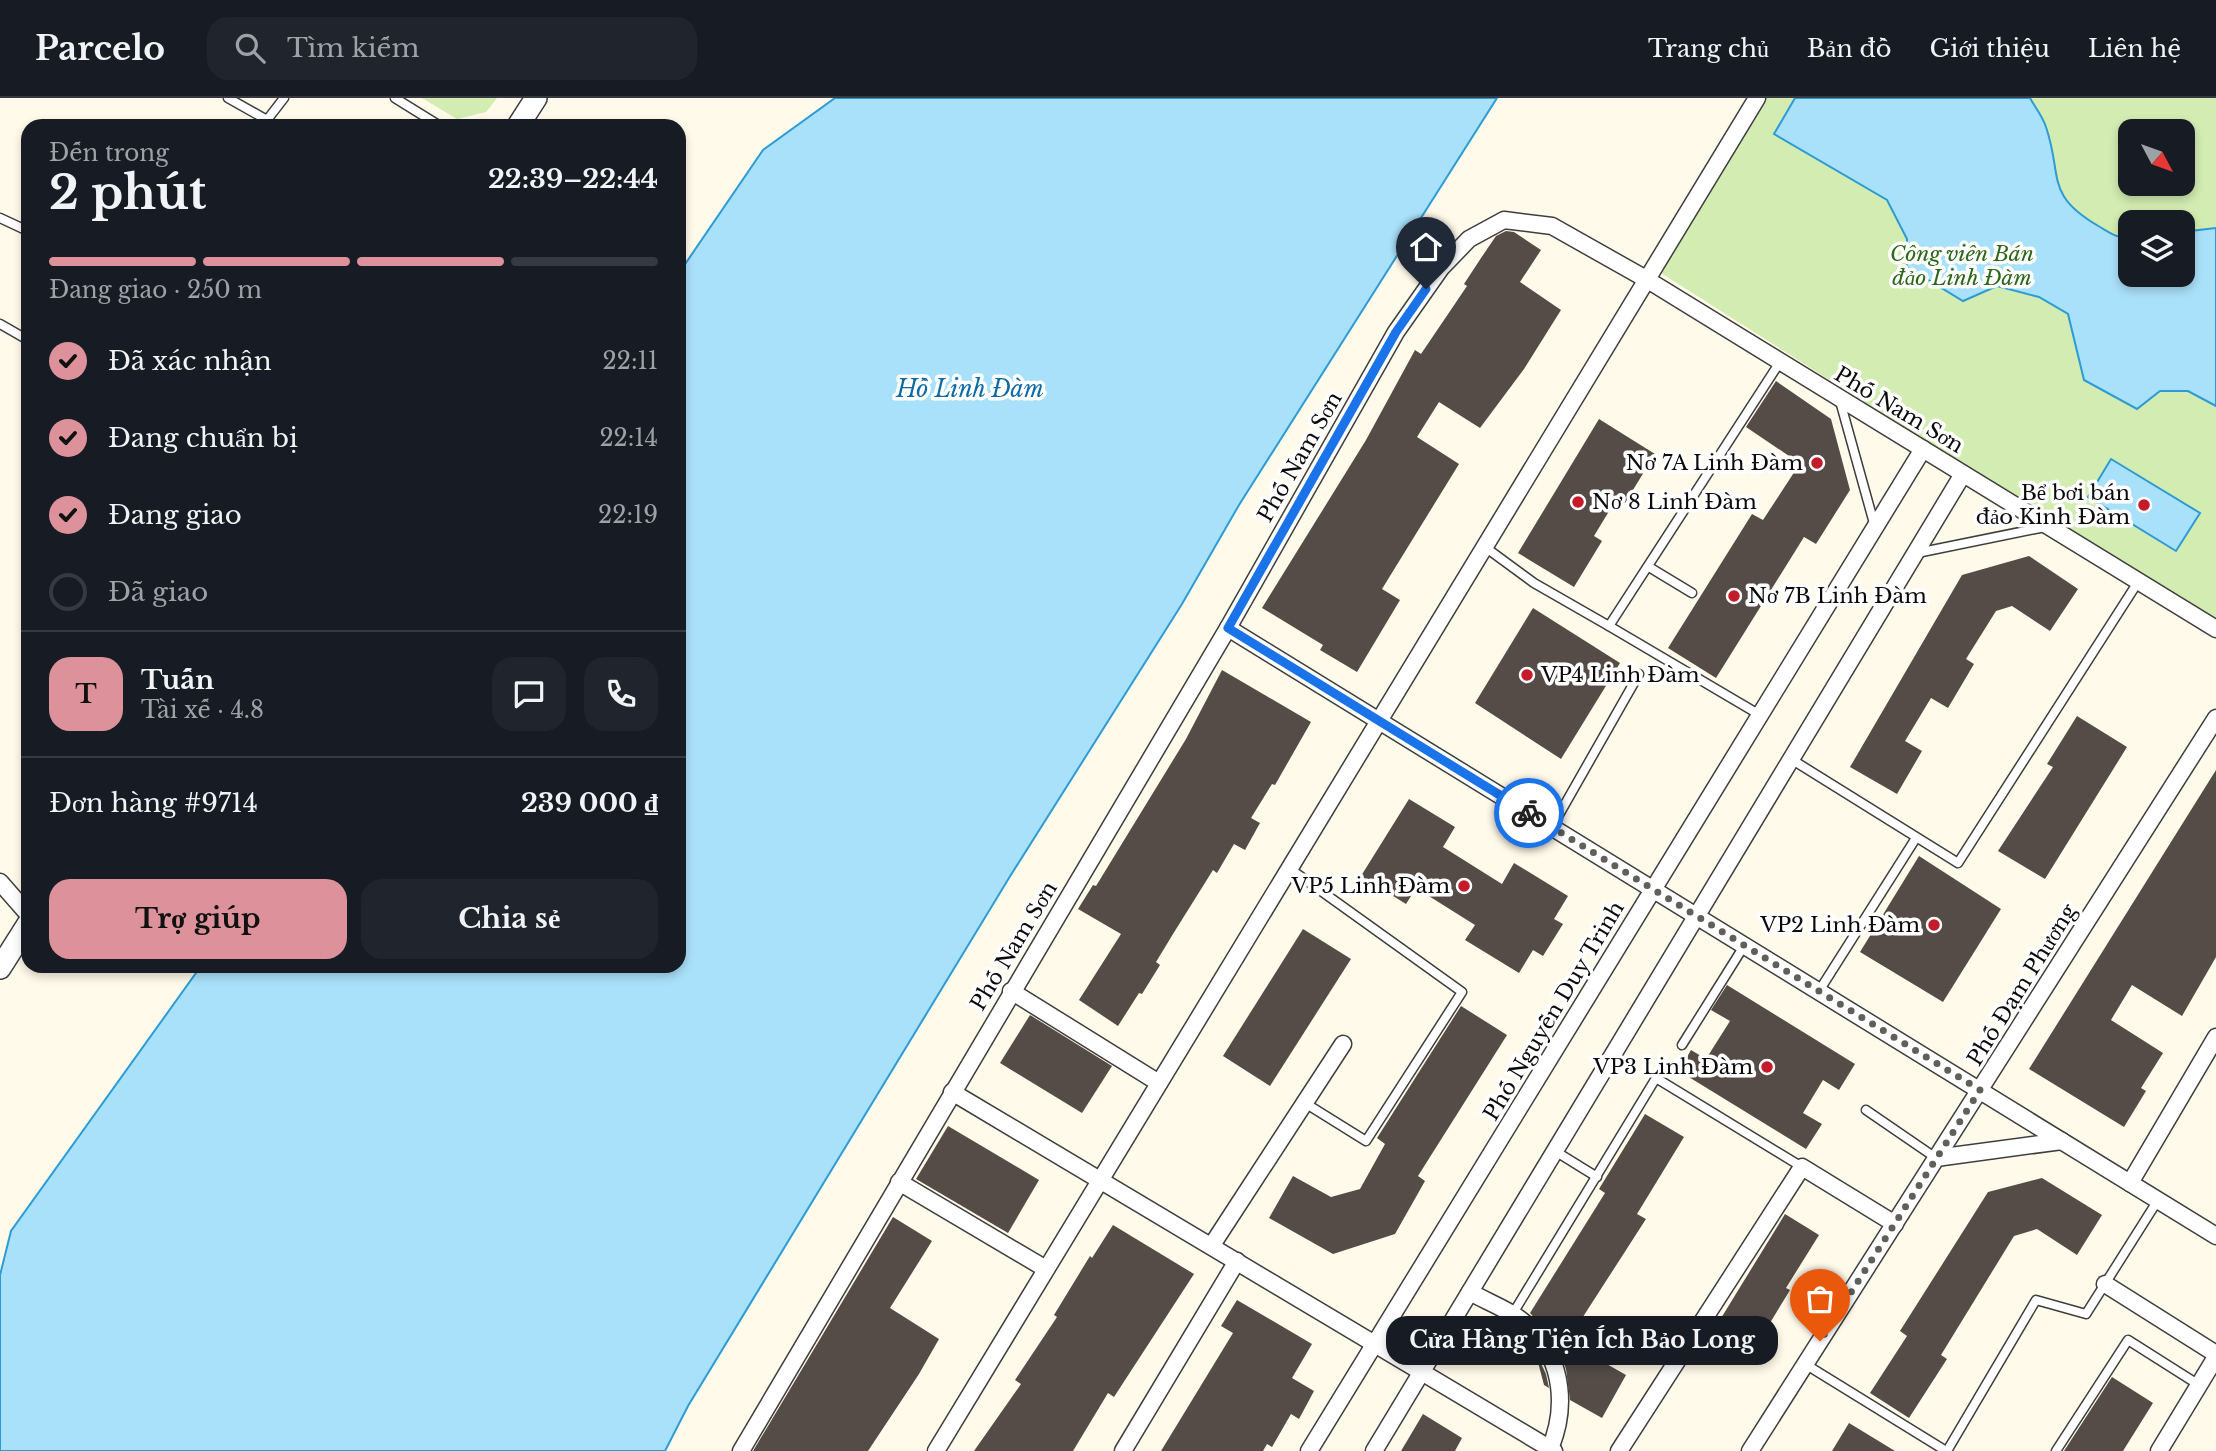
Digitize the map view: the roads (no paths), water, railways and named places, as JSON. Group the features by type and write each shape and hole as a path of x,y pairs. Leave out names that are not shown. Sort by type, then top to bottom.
{"street":[{"path":"521,119 536,98"},
{"path":"936,1451 1757,98"},
{"name":"Phố Nam Sơn","path":"741,1451 1228,628 1396,332 1441,268 1469,239 1504,220 1552,226 1646,279 2216,629"},
{"name":"Phố Nguyễn Duy Trinh","path":"1309,1451 1923,449"},
{"path":"1374,1451 1963,474"},
{"path":"1228,628 2216,1236"},
{"name":"Phố Đạm Phương","path":"1750,1451 2216,718"},
{"path":"0,882 21,906"},
{"path":"0,968 21,936"},
{"path":"1011,991 1159,1083"},
{"path":"2130,1183 2216,1037"},
{"path":"1212,1245 1343,1044"},
{"path":"952,1092 1422,1370 1551,1450 1560,1419 1561,1389 1556,1368 1531,1328 1470,1292"},
{"path":"1936,1158 2062,1141"},
{"path":"1619,1451 1802,1167 1895,1224"},
{"path":"899,1182 1046,1269"},
{"path":"1123,1451 1237,1261"},
{"path":"2105,1284 2216,1355 2159,1451"}],"lane":[{"path":"228,98 265,119"},
{"path":"268,119 284,98"},
{"path":"396,98 429,119"},
{"path":"0,218 21,228"},
{"path":"0,324 21,336"},
{"path":"1609,626 1780,362"},
{"path":"1839,398 1875,527"},
{"path":"1914,554 2048,526"},
{"path":"1484,547 1534,583 1760,715"},
{"path":"1649,567 1692,593"},
{"path":"1791,759 1958,863 2138,582"},
{"path":"1552,827 1639,674"},
{"path":"1819,991 1916,838"},
{"path":"1289,868 1462,992 1366,1141 1305,1103"},
{"path":"1682,1045 1744,946"},
{"path":"1512,1315 1656,1078 1802,1167"},
{"path":"1866,1110 1936,1158"},
{"path":"1555,1151 1597,1177"},
{"path":"1805,1364 1946,1451 2036,1300 2086,1314 2158,1200"},
{"path":"2056,1451 2128,1340 2199,1385"}],"water":[{"name":"Hồ Linh Đàm","path":"835,98 1497,98 1239,505 1182,604 1009,878 688,1406 665,1451 0,1451 0,1275 11,1231 196,973 686,973 686,263 763,150"},
{"path":"1795,98 2030,98 2046,127 2058,184 2070,205 2082,216 2118,236 2118,287 2195,287 2195,230 2216,228 2216,406 2188,391 2160,391 2137,409 2084,380 2068,314 2039,297 1997,286 1963,301 1907,267 1907,239 1887,200 1774,134"},
{"name":"Bể bơi bán đảo Kinh Đàm","path":"2111,459 2200,513 2176,551 2088,497"}],"place":[{"name":"Nơ 7A Linh Đàm","path":"1817,463"},
{"name":"Nơ 8 Linh Đàm","path":"1578,502"},
{"name":"Bể bơi bán đảo Kinh Đàm","path":"2144,505"},
{"name":"Nơ 7B Linh Đàm","path":"1734,596"},
{"name":"VP4 Linh Đàm","path":"1527,675"},
{"name":"VP5 Linh Đàm","path":"1464,886"},
{"name":"VP2 Linh Đàm","path":"1934,925"},
{"name":"VP3 Linh Đàm","path":"1767,1067"},
{"name":"Cửa Hàng Tiện Ích Bảo Long","path":"1820,1341"}],"park label":[{"name":"Công viên Bán đảo Linh Đàm","path":"1962,266"}]}
